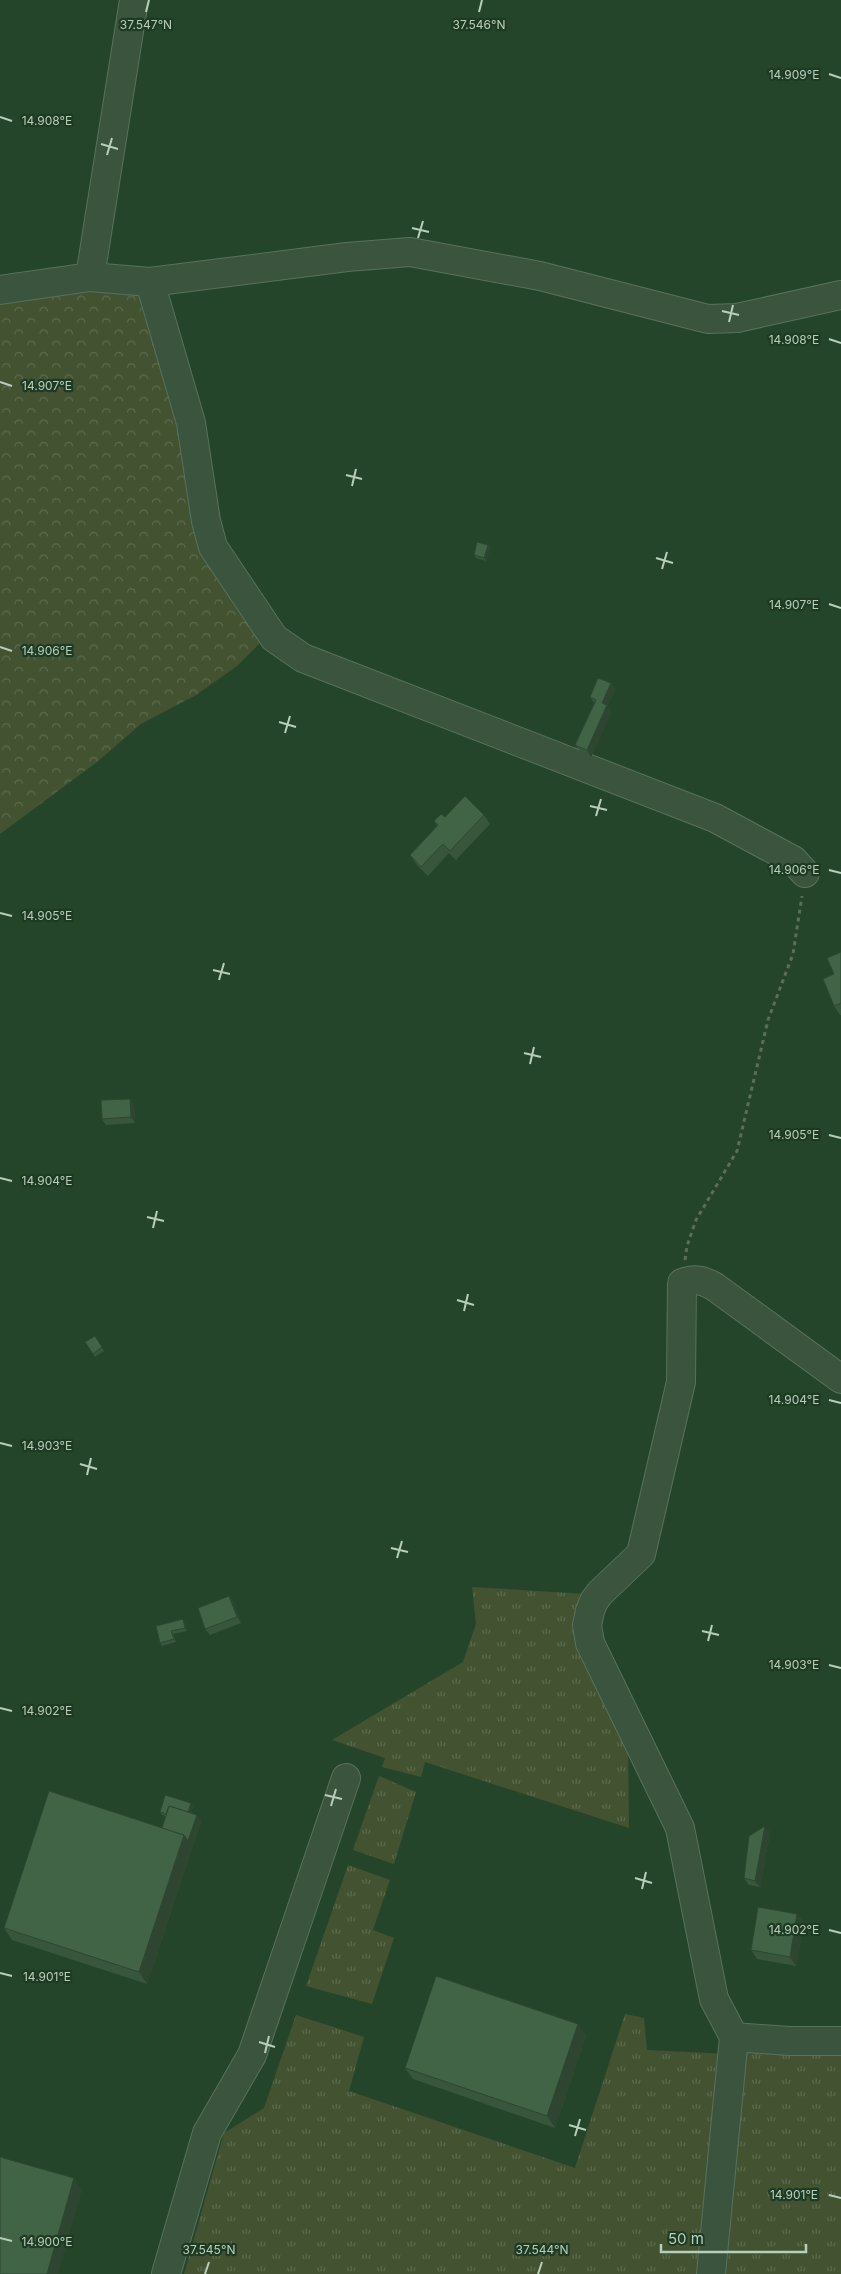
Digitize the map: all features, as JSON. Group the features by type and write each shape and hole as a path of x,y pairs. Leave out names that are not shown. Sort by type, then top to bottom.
{"street":[{"path":"90,277 134,0"},
{"path":"0,290 90,277 150,282 347,257 410,252 540,276 708,319 737,318 841,295"},
{"path":"150,282 191,423 206,521 212,547 274,638 303,658 715,818 793,860 805,873"},
{"path":"711,2274 734,2037 714,1999 680,1828 590,1643 587,1626 590,1611 600,1593 641,1554 681,1382 682,1283 692,1279 705,1281 715,1287 841,1379"},
{"path":"166,2274 207,2133 252,2055 346,1778"},
{"path":"734,2037 789,2041 841,2041"}],"path":[{"path":"682,1283 687,1246 696,1220 737,1152 768,1020 793,954 805,873"}],"green space":[{"path":"89,285 142,293 148,302 201,523 261,642 237,666 196,695 141,724 97,762 0,834 0,302"},
{"path":"472,1587 587,1594 628,1735 629,1828 425,1762 421,1777 382,1767 385,1758 332,1740 463,1662 476,1624"},
{"path":"379,1776 416,1792 394,1864 353,1850"},
{"path":"348,1865 390,1880 373,1930 394,1938 372,2004 306,1986"},
{"path":"625,2014 644,2018 647,2050 728,2054 706,2274 184,2274 224,2133 264,2108 296,2015 364,2037 349,2091 575,2168"},
{"path":"744,2049 841,2049 841,2274 722,2274"}],"building":[{"path":"477,542 488,545 484,558 474,555"},
{"path":"598,678 611,683 602,703 607,705 587,750 575,745 596,700 590,697"},
{"path":"465,796 484,815 450,851 443,844 421,867 410,855 438,825 434,821 441,814 445,817"},
{"path":"841,952 841,1003 834,1006 823,979 834,974 827,958"},
{"path":"130,1099 131,1117 102,1119 101,1100"},
{"path":"95,1336 102,1347 93,1354 85,1342"},
{"path":"229,1596 237,1617 205,1629 198,1608"},
{"path":"183,1619 185,1628 171,1631 174,1639 160,1643 156,1626"},
{"path":"49,1791 184,1835 139,1972 4,1928"},
{"path":"165,1795 191,1803 188,1812 169,1806 166,1814 160,1812"},
{"path":"169,1806 197,1815 188,1841 184,1835 162,1828"},
{"path":"765,1826 755,1881 744,1878 749,1836"},
{"path":"758,1907 797,1914 790,1957 751,1950"},
{"path":"436,1976 578,2024 547,2116 405,2068"},
{"path":"0,2157 74,2178 47,2274 0,2274"}]}
